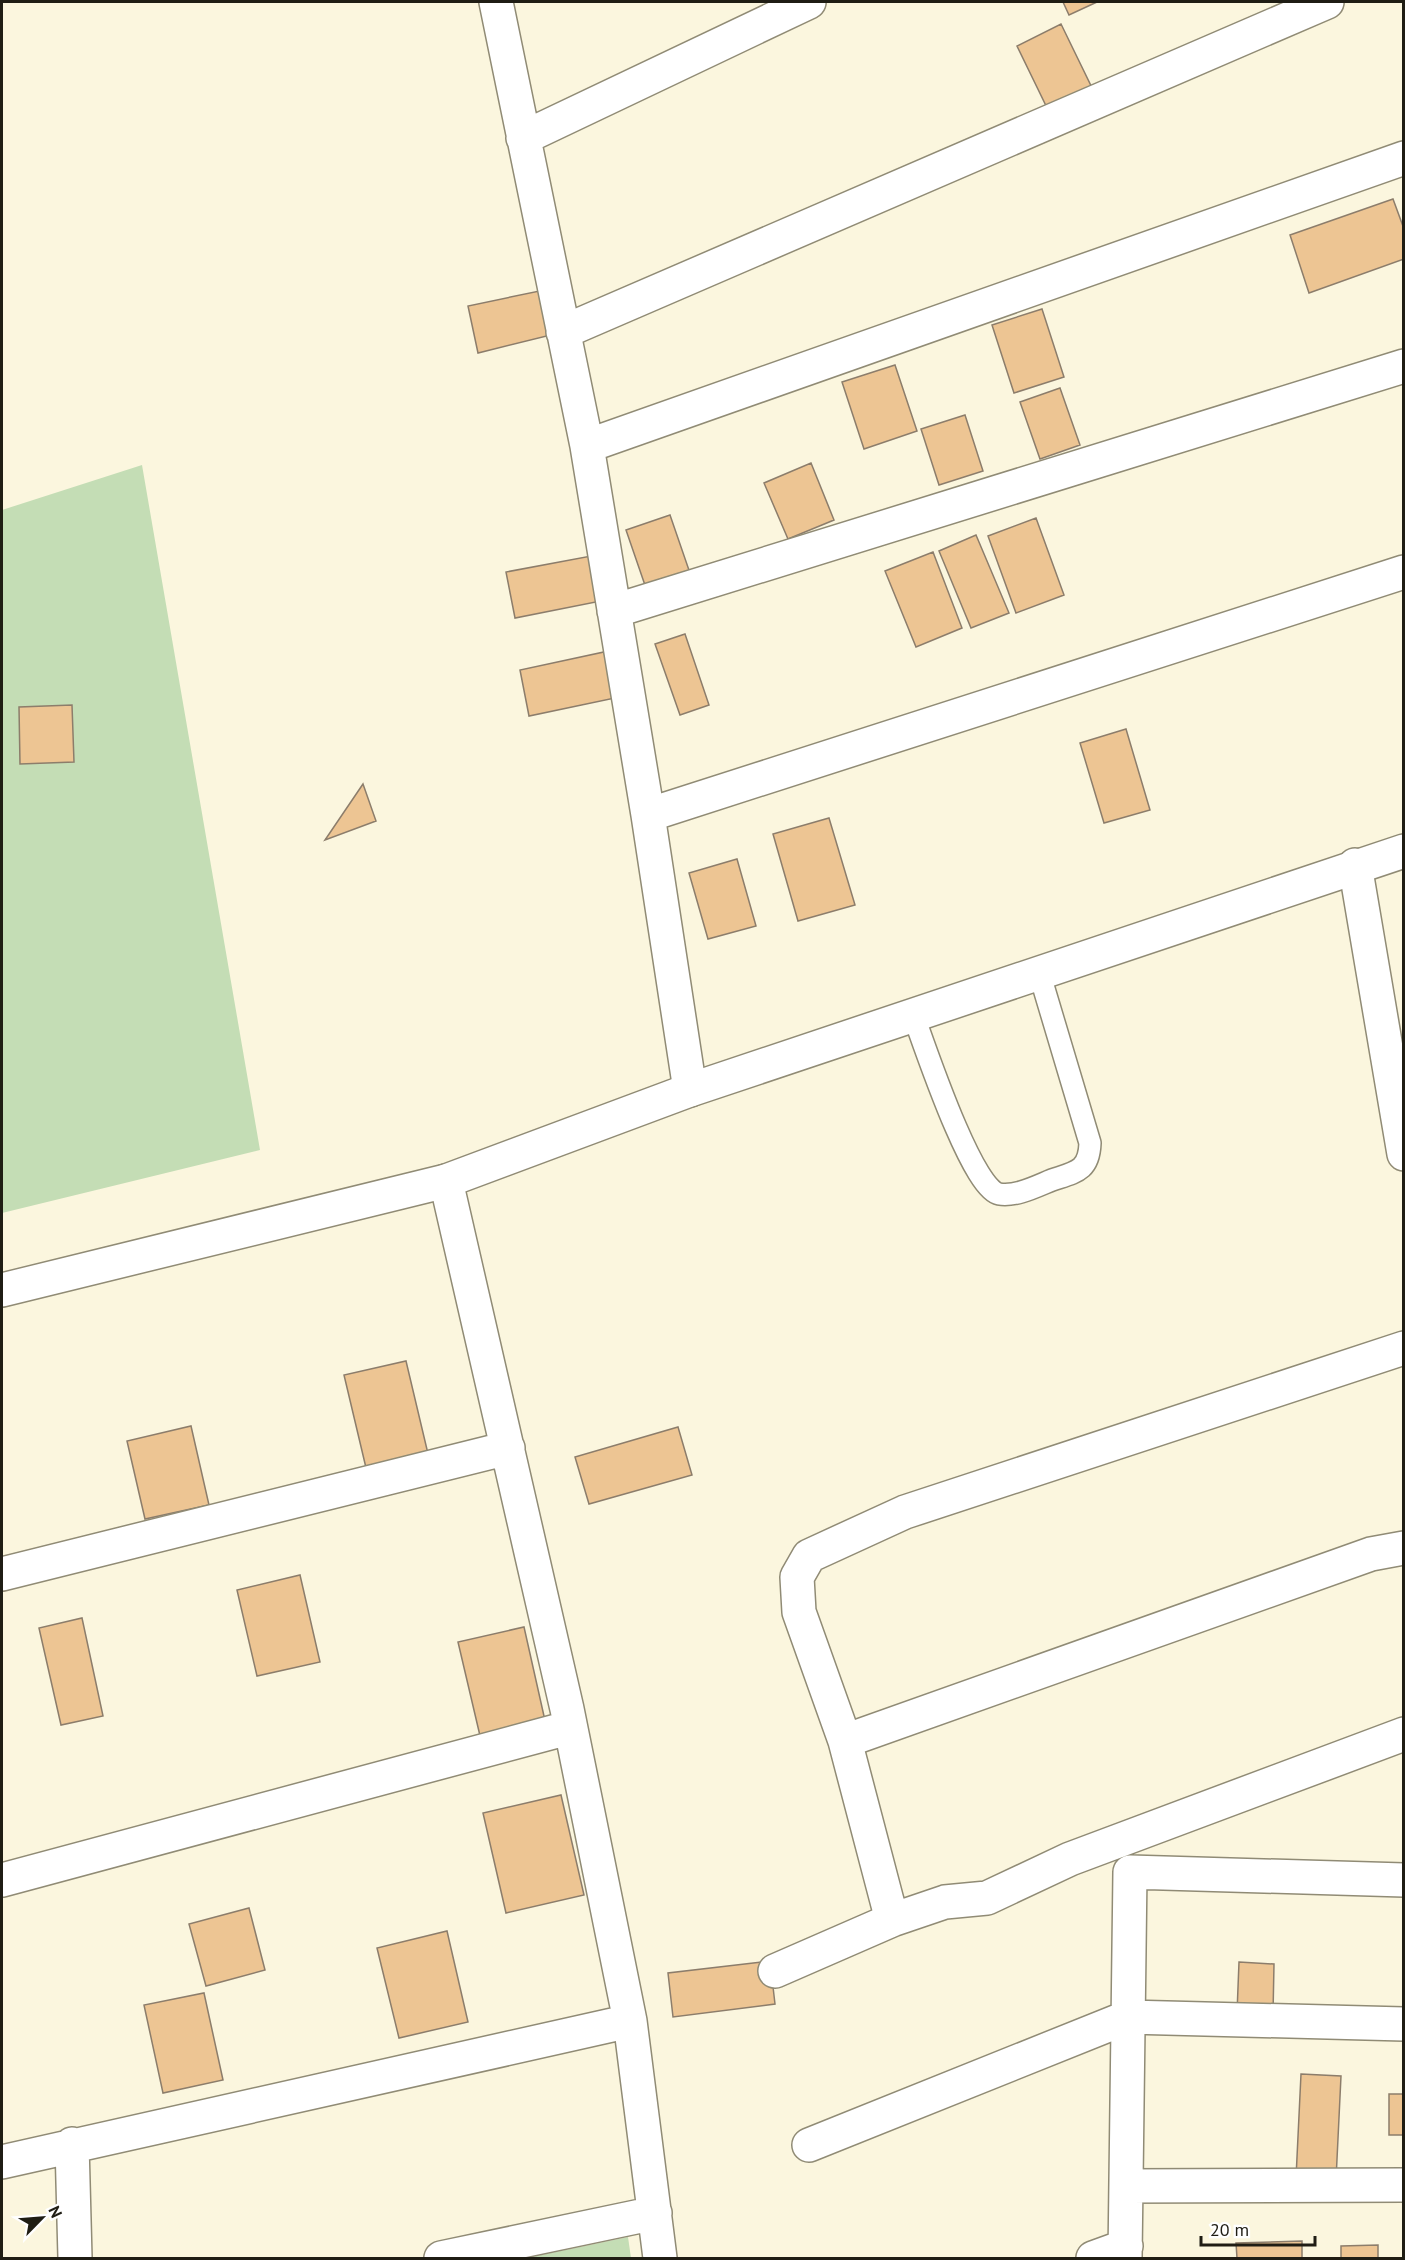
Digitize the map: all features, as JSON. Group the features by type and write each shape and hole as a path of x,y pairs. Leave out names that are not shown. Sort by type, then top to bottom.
{"street":[{"path":"495,2 587,446 648,815 690,1090"},
{"path":"523,138 809,2"},
{"path":"562,332 1327,2"},
{"path":"587,446 1404,158"},
{"path":"614,611 1404,366"},
{"path":"648,815 1404,572"},
{"path":"2,1290 446,1181 690,1090 1356,865 1404,851"},
{"path":"1356,865 1404,1154"},
{"path":"446,1181 567,1709 568,1728 630,2021 660,2259"},
{"path":"892,1920 844,1741 799,1612 797,1577 809,1556 905,1512 1404,1348"},
{"path":"2,1575 508,1448"},
{"path":"844,1741 1371,1554 1404,1548"},
{"path":"2,1880 568,1728"},
{"path":"775,1971 892,1920 945,1902 987,1898 1070,1859 1404,1734"},
{"path":"1093,2259 1125,2252 1130,1872 1404,1880"},
{"path":"809,2145 1128,2018 1404,2024"},
{"path":"2,2162 72,2144 630,2021"},
{"path":"72,2144 75,2259"},
{"path":"1127,2186 1404,2185"},
{"path":"441,2259 655,2213"}],"lane":[{"path":"913,1014 946,1102 975,1170 986,1187 998,1194 1014,1194 1082,1169 1090,1158 1090,1143 1039,972"}],"green space":[{"path":"142,465 260,1150 2,1213 2,510"},
{"path":"628,2237 631,2258 527,2258"}],"building":[{"path":"1063,2 1097,2 1069,15"},
{"path":"1061,24 1095,94 1051,116 1017,46"},
{"path":"1393,199 1404,229 1404,259 1309,293 1290,235"},
{"path":"549,289 563,332 478,353 468,306"},
{"path":"1042,309 1064,377 1014,393 992,325"},
{"path":"895,365 917,431 864,449 842,382"},
{"path":"1060,388 1080,445 1040,459 1020,402"},
{"path":"965,415 983,471 939,485 921,429"},
{"path":"811,463 834,520 788,539 764,483"},
{"path":"670,515 691,576 647,591 626,530"},
{"path":"1036,518 1064,595 1016,613 988,536"},
{"path":"976,535 1009,613 971,628 939,551"},
{"path":"933,552 962,628 916,647 885,571"},
{"path":"591,556 601,601 515,618 506,572"},
{"path":"685,634 709,705 680,715 655,644"},
{"path":"604,652 615,698 529,716 520,670"},
{"path":"72,705 74,762 20,764 19,707"},
{"path":"1126,729 1150,810 1104,823 1080,743"},
{"path":"363,784 376,821 325,840"},
{"path":"829,818 855,905 798,921 773,834"},
{"path":"737,859 756,926 708,939 689,873"},
{"path":"406,1361 429,1458 367,1472 344,1375"},
{"path":"191,1426 209,1505 145,1519 127,1441"},
{"path":"678,1427 692,1475 589,1504 575,1457"},
{"path":"300,1575 320,1662 257,1676 237,1590"},
{"path":"82,1618 103,1716 61,1725 39,1628"},
{"path":"524,1627 546,1725 481,1740 458,1642"},
{"path":"561,1795 584,1895 506,1913 483,1813"},
{"path":"249,1908 265,1970 206,1986 189,1924"},
{"path":"447,1931 468,2022 399,2038 377,1948"},
{"path":"770,1961 775,2004 673,2017 668,1973"},
{"path":"1239,1962 1274,1964 1273,2014 1237,2013"},
{"path":"204,1993 223,2080 163,2093 144,2005"},
{"path":"1301,2074 1341,2076 1336,2180 1296,2178"},
{"path":"1389,2094 1404,2094 1404,2135 1389,2135"},
{"path":"1302,2241 1302,2258 1237,2258 1236,2243"},
{"path":"1378,2245 1378,2258 1341,2258 1341,2246"}]}
